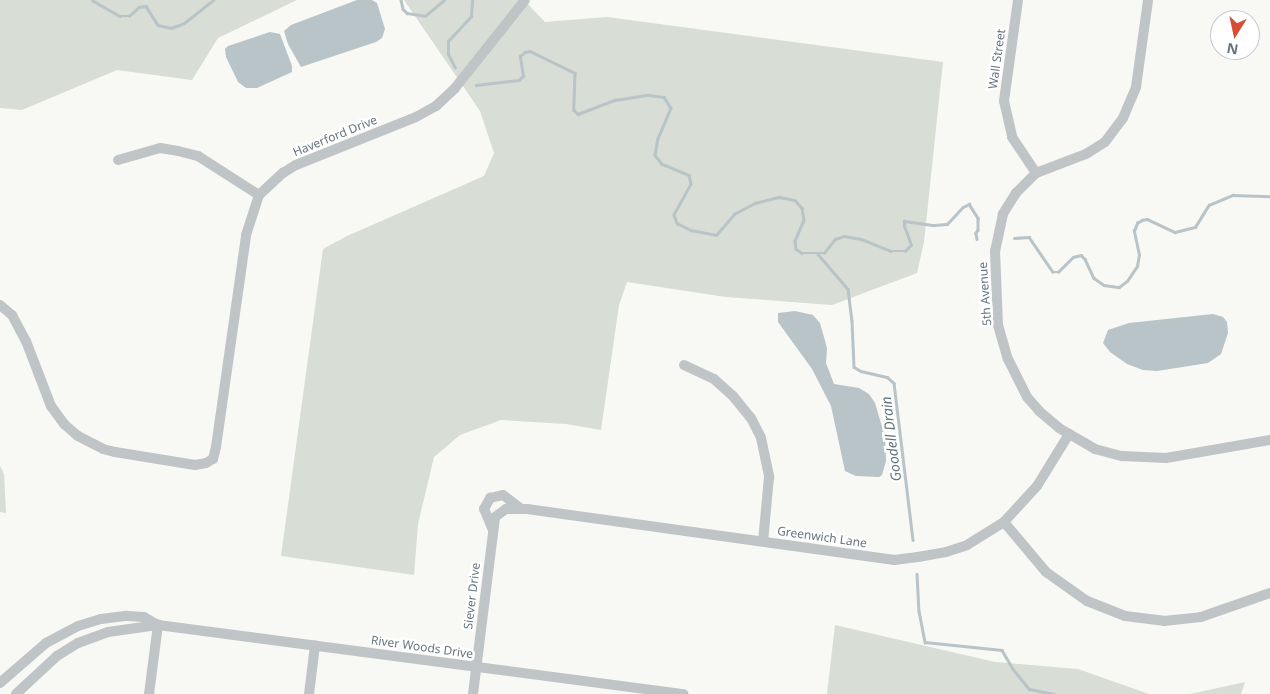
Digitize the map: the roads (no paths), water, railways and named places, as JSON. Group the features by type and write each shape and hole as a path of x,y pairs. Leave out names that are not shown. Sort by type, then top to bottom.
{"street":[{"name":"Haverford Drive","path":"0,305 12,315 26,341 51,406 64,424 78,436 103,449 115,452 196,465 213,459 246,235 259,195 283,173 296,165 416,117 436,106 455,88 525,0"},
{"name":"Wall Street","path":"1018,0 1004,101 1012,137 1036,173"},
{"path":"1036,173 1086,154 1105,142 1123,118 1136,87 1148,0"},
{"path":"118,160 160,148 178,151 198,156 259,195"},
{"name":"5th Avenue","path":"1036,173 1011,200 998,230 995,251 998,325 1008,359 1027,397 1039,411 1069,434 1095,449 1122,456 1151,459 1270,440"},
{"path":"684,365 714,379 733,396 751,418 761,438 769,477 763,542"},
{"name":"Greenwich Lane","path":"499,514 506,509 520,508 894,560 946,552 967,545 1004,522 1037,486 1069,434"},
{"name":"Greenwich Lane","path":"490,498 503,495 520,508"},
{"name":"Siever Drive","path":"490,498 485,503 484,509 493,530"},
{"name":"Siever Drive","path":"473,694 493,530 495,518 499,514"},
{"path":"1004,522 1046,572 1088,601 1125,616 1164,622 1201,617 1270,593"},
{"name":"River Woods Drive","path":"0,682 46,643 78,626 101,619 127,616 144,617 158,625"},
{"path":"149,694 158,625"},
{"name":"River Woods Drive","path":"16,694 57,656 78,643 108,632 158,625 683,694"},
{"path":"309,694 315,645"}],"waterway":[{"path":"92,0 120,16 129,16 139,7 146,6 158,25 171,28 184,23 213,0"},
{"path":"401,0 403,9 407,13 425,16 444,0"},
{"path":"455,68 448,54 448,41 471,16 472,0"},
{"path":"476,85 519,80 523,76 520,56 530,51 575,73 574,110 578,114 615,100 648,95 664,97 671,108 658,138 655,155 662,164 689,175 691,184 674,215 677,223 691,230 716,235 734,214 755,203 779,197 795,200 802,208 804,220 795,241 796,249 802,253 824,253 835,239 844,236 861,239 891,251 905,251 911,245 904,221 934,225 947,224 963,207 969,204 978,218 977,239"},
{"path":"1014,238 1029,237 1053,272 1058,272 1073,257 1081,255 1085,259 1094,278 1104,285 1119,287 1127,281 1137,266 1139,255 1134,231 1137,223 1147,219 1175,232 1195,227 1209,205 1233,195 1270,196"},
{"name":"Goodell Drain","path":"818,254 848,289 852,321 854,367 861,371 887,377 894,383 913,540"},
{"name":"Goodell Drain","path":"917,574 919,611 925,642 1002,650 1013,669 1029,689 1054,694"}]}
